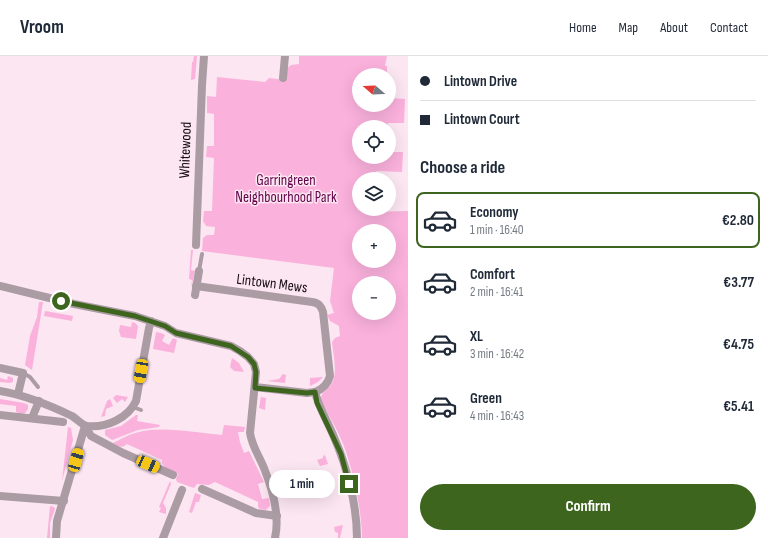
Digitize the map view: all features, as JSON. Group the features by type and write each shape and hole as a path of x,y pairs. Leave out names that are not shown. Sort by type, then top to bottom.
{"street":[{"name":"Whitewood","path":"196,245 204,56"},
{"path":"283,78 285,56"},
{"path":"195,295 199,271"},
{"path":"0,286 74,304 135,316 165,326 176,333 188,337 219,342 240,351 248,357 254,364 256,372 250,433 251,441 268,478 277,516 275,538"},
{"name":"Lintown Mews","path":"196,286 312,302 321,306 323,312 330,376 324,386 315,392"},
{"path":"86,426 101,425 118,420 137,408 136,401 151,322"},
{"path":"0,368 23,373 18,394"},
{"path":"255,388 307,393 315,392 317,403 341,454 356,514 357,538"},
{"path":"0,391 18,394 39,401 72,416 86,426 91,436 123,453 173,475"},
{"path":"32,418 39,401"},
{"path":"0,415 63,422"},
{"path":"56,538 57,521 86,426"},
{"path":"202,489 256,513 277,516"},
{"path":"163,538 182,490"},
{"path":"0,496 64,501"}],"lane":[{"path":"199,271 202,254"},
{"path":"23,373 30,377 38,387"}],"green space":[{"path":"194,56 197,56 195,79 191,80 192,62"},
{"name":"Garringreen Neighbourhood Park","path":"299,56 387,56 385,66 387,66 387,68 352,68 352,112 396,112 396,98 405,99 404,123 396,123 396,120 352,120 352,164 396,164 396,152 403,152 402,172 352,172 352,216 396,216 396,211 408,211 408,538 362,538 358,501 349,461 341,439 321,398 334,379 335,368 332,342 335,338 340,336 339,326 330,321 327,315 334,313 330,301 334,268 202,251 203,238 207,235 214,235 215,227 206,226 203,221 204,211 212,211 214,158 206,157 207,146 214,146 214,114 207,113 207,96 216,97 217,77 265,82 269,78 286,80 287,68 291,65 299,64"},
{"path":"191,250 193,250 191,270 195,271 191,288 192,280 189,279"},
{"path":"39,302 43,302 32,370 25,365 30,336 37,317"},
{"path":"45,311 73,316 72,321 44,316"},
{"path":"132,322 138,326 136,339 121,337 119,331 120,325 131,327"},
{"path":"156,332 165,335 162,341 169,345 173,338 177,340 174,353 153,349"},
{"path":"232,358 239,363 244,372 234,371 230,367"},
{"path":"283,374 286,375 285,383 267,381 279,379"},
{"path":"8,376 13,378 13,382 0,382 0,378 7,380"},
{"path":"323,377 318,382 310,386 310,378"},
{"path":"116,395 128,397 125,402 122,399 117,403 113,398"},
{"path":"261,397 266,398 265,410 259,408"},
{"path":"0,399 24,403 28,405 28,409 25,413 21,414 16,412 16,406 0,404"},
{"path":"110,399 113,406 106,409 105,416 101,417 107,401"},
{"path":"138,415 137,421 160,425 159,427 138,430 112,440 105,435 105,430 121,426"},
{"path":"224,425 245,427 244,432 238,432 240,442 244,453 249,451 264,482 258,484 262,499 269,498 270,506 266,510 258,507 258,502 215,482 209,485 197,484 194,488 177,482 176,479 178,474 165,468 162,460 127,444 122,447 113,443 132,434 148,430 180,430 222,435"},
{"path":"68,427 71,428 73,440 62,481"},
{"path":"325,455 328,464 320,466 317,460 323,458"},
{"path":"170,481 171,484 163,503 166,508 166,514 159,512 161,508 159,507"},
{"path":"195,493 201,495 199,502 196,502 192,513 189,512"},
{"path":"50,506 54,507 55,509 50,523 50,538 47,538"},
{"path":"343,525 340,538 338,538 338,533 335,532 334,527"}],"route":[{"path":"61,301 135,316 165,326 176,333 188,337 219,342 231,346 248,357 254,364 256,372 255,388 307,393 315,392 317,403 341,454 349,484"}]}
